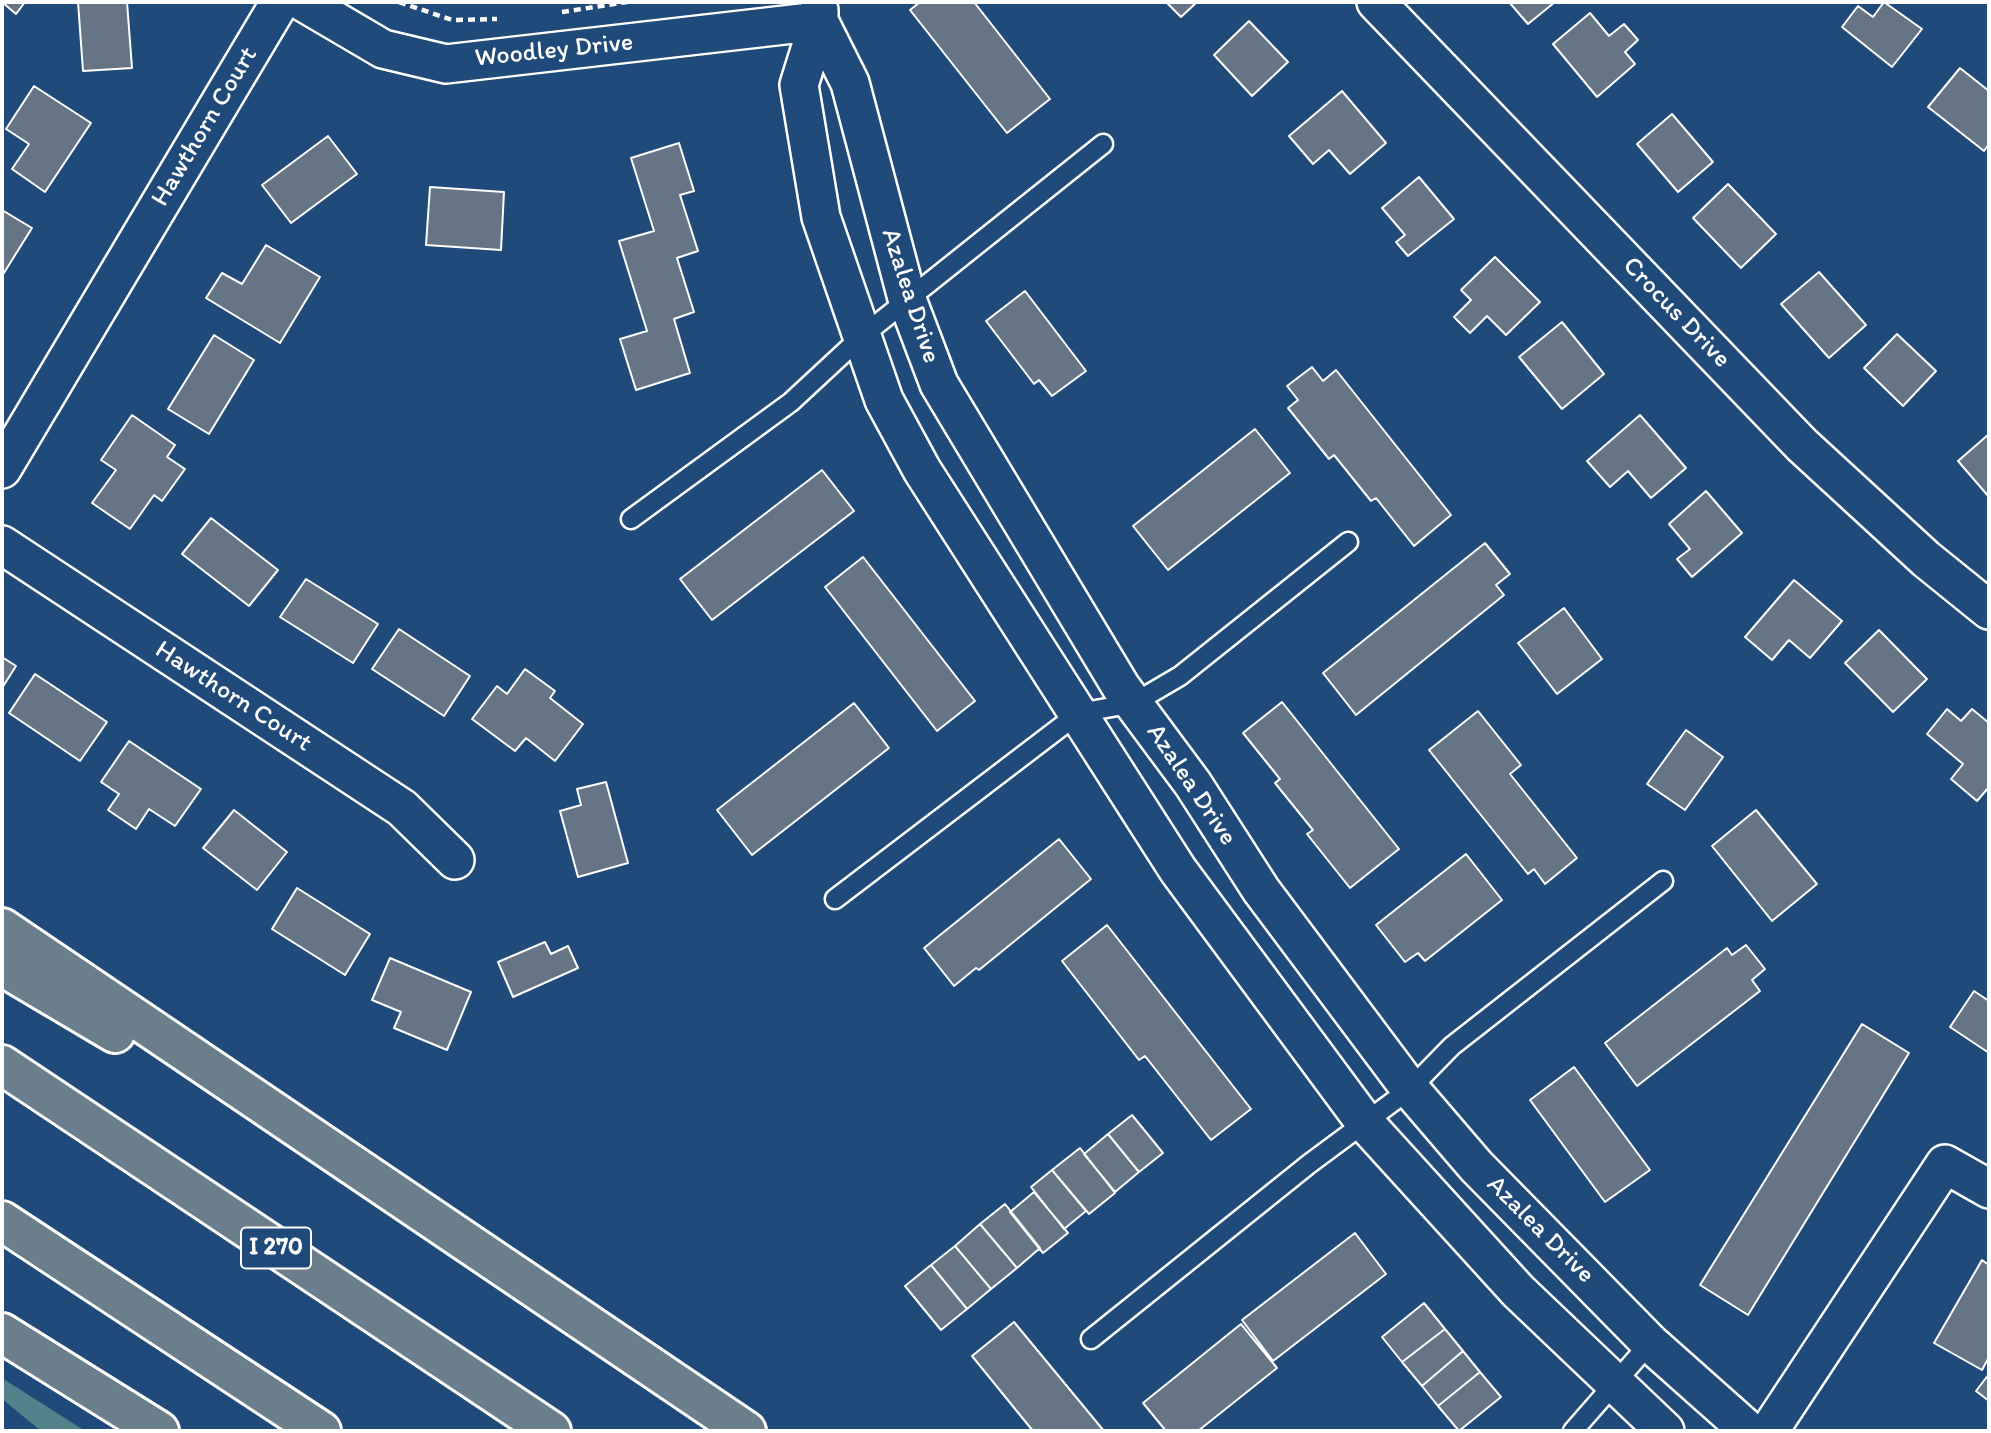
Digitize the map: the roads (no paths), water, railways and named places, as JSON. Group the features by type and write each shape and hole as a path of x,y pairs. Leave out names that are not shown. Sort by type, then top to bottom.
{"highway":[{"path":"2,928 746,1431"},
{"path":"2,966 446,1228"},
{"name":"I 270","path":"2,1065 551,1431"},
{"path":"2,1221 321,1431"},
{"path":"2,1333 159,1431"}],"street":[{"name":"Hawthorn Court","path":"2,469 280,2"},
{"name":"Woodley Drive","path":"303,2 383,49 446,64 819,12"},
{"name":"Crocus Drive","path":"1376,2 1802,445 1926,559 1989,610"},
{"name":"Azalea Drive","path":"819,12 850,83 908,302 939,384 1121,687 1193,785 1261,890 1410,1089 1476,1166 1650,1343 1749,1431"},
{"name":"Azalea Drive","path":"819,12 799,85 821,217 884,400 922,470 1178,870 1366,1124 1518,1291 1665,1431"},
{"name":"Hawthorn Court","path":"2,545 402,808 455,860"},
{"path":"1769,1431 1945,1164 1989,1189"}],"lane":[{"path":"631,519 791,402 861,337 1103,144"},
{"path":"835,899 1079,713 1134,703 1180,676 1348,542"},
{"path":"1091,1339 1309,1164 1410,1089 1452,1046 1662,881"},
{"path":"1573,1431 1650,1343"}]}
